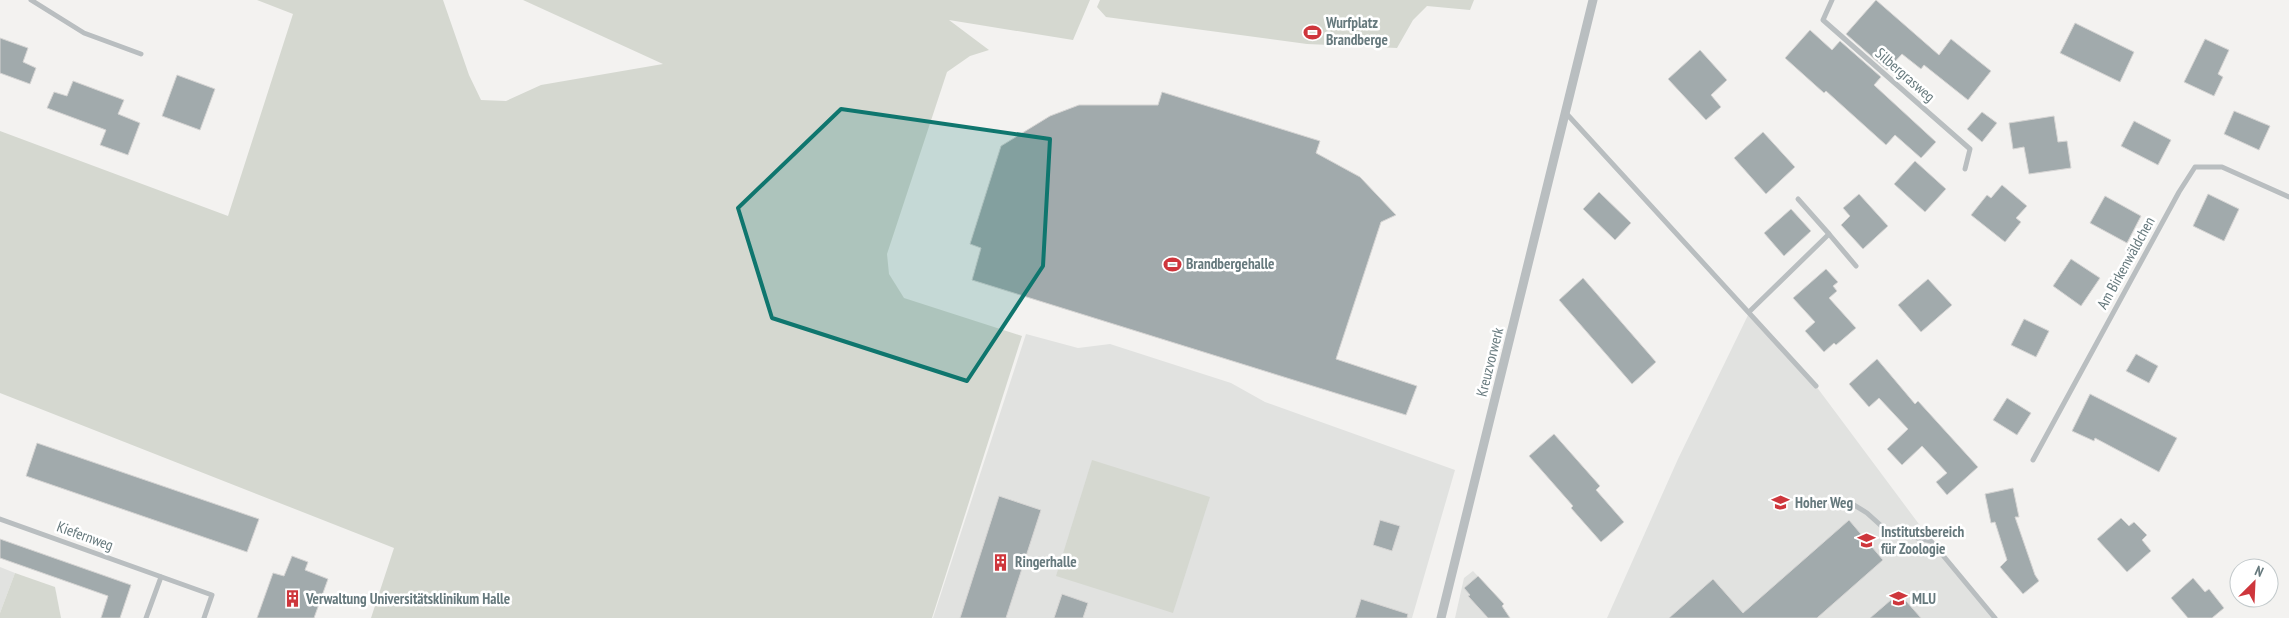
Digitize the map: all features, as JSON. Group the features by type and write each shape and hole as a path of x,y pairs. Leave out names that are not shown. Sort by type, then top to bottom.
{"street":[{"path":"31,0 84,33 141,54"},
{"name":"Kreuzvorwerk","path":"1441,618 1593,0"},
{"name":"Silbergrasweg","path":"1832,0 1823,20 1970,149 1964,169"},
{"path":"1566,112 1750,311 1816,386"},
{"name":"Am Birkenwäldchen","path":"2033,460 2180,192 2196,167 2222,167 2289,197"},
{"path":"1798,199 1856,266"},
{"path":"1750,311 1829,234"},
{"path":"1844,502 1851,503 1868,513 1887,531 1931,541 1995,618"},
{"name":"Kiefernweg","path":"0,519 212,596 204,618"},
{"path":"146,618 161,577"}],"highlighted area":[{"path":"841,109 1050,139 1043,266 967,381 772,318 738,208"}],"shaded area":[{"path":"257,0 443,0 469,75 481,100 506,101 541,85 663,64 523,0 1090,0 1073,40 949,20 989,50 970,56 947,72 887,254 889,274 904,298 1022,336 932,618 371,618 394,548 0,393 0,131 228,216 293,14"},
{"name":"Wurfplatz Brandberge","path":"1100,0 1474,0 1470,10 1427,6 1413,20 1397,48 1307,44 1106,17 1097,7"},
{"name":"Hoher Weg","path":"1750,311 1816,386 1936,547 1995,618 1607,618 1678,459"},
{"path":"1026,334 1078,348 1110,344 1231,383 1265,402 1455,470 1412,618 933,618"},
{"path":"1092,460 1210,497 1173,613 1056,576"},
{"path":"0,567 15,573 0,613"},
{"path":"1473,571 1504,604 1501,607 1510,618 1455,618 1464,578"},
{"path":"15,573 55,587 61,618 0,618 0,613"}],"building":[{"path":"1876,0 1939,55 1951,39 1991,71 1968,100 1924,65 1921,69 1902,54 1887,70 1846,34"},
{"path":"2075,23 2134,52 2120,82 2060,53"},
{"path":"1810,30 1832,50 1840,41 1881,77 1874,85 1936,142 1921,158 1895,135 1886,145 1826,91 1824,93 1785,58"},
{"path":"0,38 28,48 23,62 36,68 30,84 0,73"},
{"path":"2205,39 2229,50 2218,74 2223,77 2214,96 2184,82"},
{"path":"1700,50 1727,80 1711,95 1721,107 1706,120 1668,79"},
{"path":"177,75 215,89 200,130 162,116"},
{"path":"73,81 124,100 118,114 140,123 128,155 100,145 106,130 47,108 54,92 67,96"},
{"name":"Brandbergehalle","path":"1162,92 1320,141 1316,153 1360,177 1396,215 1381,222 1336,359 1417,386 1406,415 972,280 981,248 970,244 1001,146 1050,116 1079,105 1158,105"},
{"path":"2234,111 2270,126 2259,150 2224,134"},
{"path":"1982,112 1997,123 1982,142 1967,129"},
{"path":"2054,116 2058,142 2067,141 2071,168 2029,174 2024,147 2013,149 2009,123"},
{"path":"2134,121 2171,140 2158,165 2121,146"},
{"path":"1763,132 1795,167 1766,194 1734,158"},
{"path":"1915,161 1946,189 1925,212 1894,184"},
{"path":"2002,185 2027,206 2016,218 2021,222 2005,242 1971,215 1987,195 1991,198"},
{"path":"1599,192 1631,223 1615,240 1583,209"},
{"path":"1859,194 1888,226 1863,249 1841,225 1850,216 1843,208"},
{"path":"2208,194 2239,209 2224,241 2193,226"},
{"path":"2105,196 2141,216 2127,243 2090,223"},
{"path":"1791,209 1811,231 1784,256 1764,233"},
{"path":"2071,259 2100,278 2081,306 2053,286"},
{"path":"1826,269 1838,282 1833,286 1837,291 1829,298 1856,328 1836,345 1834,343 1824,352 1805,331 1815,322 1793,298"},
{"path":"1583,278 1656,362 1632,384 1559,300"},
{"path":"1928,279 1952,305 1921,332 1898,305"},
{"path":"2024,319 2049,331 2036,357 2011,345"},
{"path":"2136,354 2158,366 2149,383 2126,371"},
{"path":"1877,359 1915,404 1918,401 1978,467 1947,495 1936,482 1947,473 1922,446 1902,465 1887,449 1908,429 1879,398 1869,407 1849,384"},
{"path":"2090,394 2177,438 2159,472 2095,438 2094,441 2072,431"},
{"path":"2007,398 2031,413 2017,435 1993,420"},
{"path":"1554,434 1600,486 1596,490 1624,522 1601,542 1571,508 1573,506 1529,456"},
{"path":"37,443 259,519 247,552 26,476"},
{"path":"2013,488 2019,517 2015,517 2035,575 2039,581 2023,594 2000,567 2007,560 1995,522 1991,523 1985,494"},
{"name":"Ringerhalle","path":"999,496 1041,510 1006,618 960,618"},
{"path":"2121,518 2129,526 2134,522 2147,535 2142,540 2151,551 2127,572 2097,539"},
{"path":"1380,520 1400,526 1392,551 1373,545"},
{"name":"MLU","path":"1849,520 1883,560 1817,618 1669,618 1713,579 1743,613"},
{"path":"0,539 131,585 120,618 101,618 108,596 0,558"},
{"name":"Verwaltung Universitätsklinikum Halle","path":"292,556 308,562 305,570 328,579 314,618 257,618 273,573 284,576"},
{"path":"1478,576 1504,604 1502,606 1510,618 1488,618 1468,596 1470,595 1464,588"},
{"path":"2193,578 2205,592 2209,589 2224,608 2212,618 2188,618 2171,598"},
{"name":"MLU","path":"1899,593 1921,618 1870,618"},
{"path":"1062,594 1088,603 1083,618 1054,618"},
{"path":"1361,599 1408,614 1407,618 1355,618"}],"place":[{"name":"Wurfplatz Brandberge","path":"1312,32"},
{"name":"Brandbergehalle","path":"1172,264"},
{"name":"Hoher Weg","path":"1781,503"},
{"name":"Institutsbereich für Zoologie","path":"1867,541"},
{"name":"Ringerhalle","path":"1001,562"},
{"name":"Verwaltung Universitätsklinikum Halle","path":"292,599"},
{"name":"MLU","path":"1898,599"}]}
